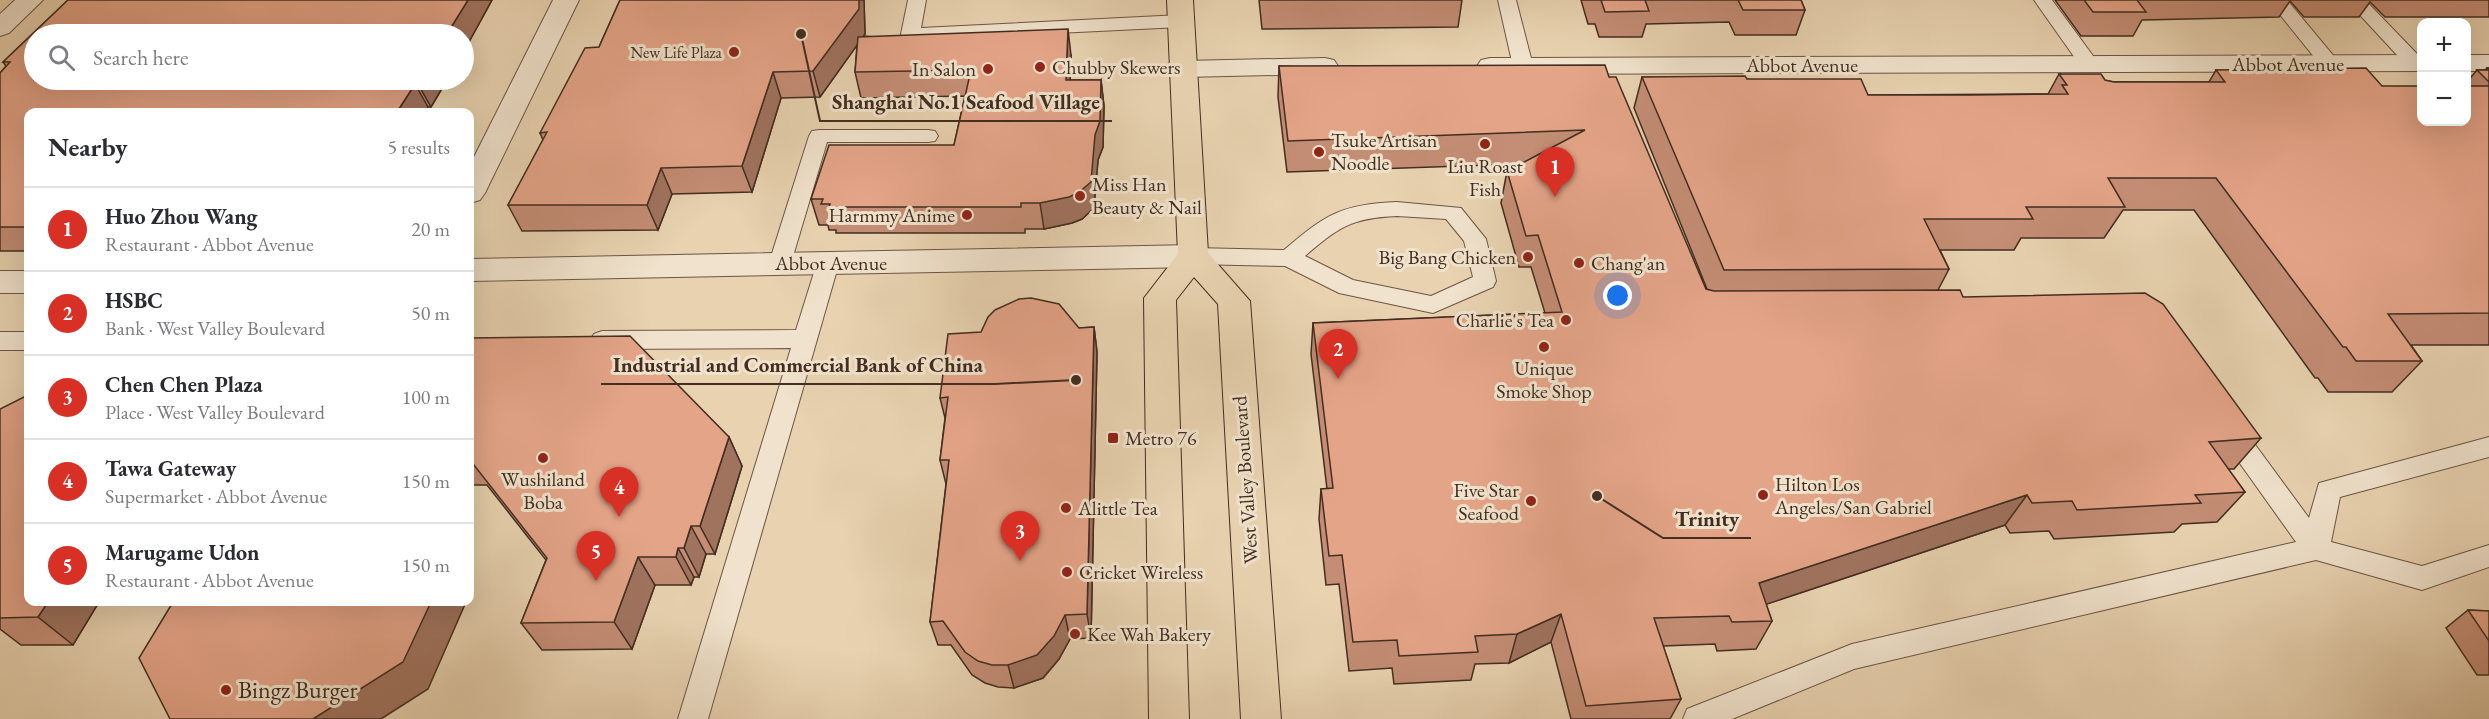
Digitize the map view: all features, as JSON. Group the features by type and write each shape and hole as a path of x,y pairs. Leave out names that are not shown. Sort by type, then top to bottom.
{"main road":[{"path":"1169,719 1160,298 1193,256 1181,10"},
{"name":"West Valley Boulevard","path":"1193,256 1234,301 1261,719"}],"street":[{"path":"0,28 30,0"},
{"path":"474,185 566,0"},
{"name":"Abbot Avenue","path":"1465,66 1522,66 1608,75 2089,64 2417,63"},
{"path":"2471,63 2489,63"},
{"path":"1183,69 1349,66"},
{"name":"Abbot Avenue","path":"474,270 1193,256"},
{"path":"0,282 24,282"}],"lane":[{"path":"917,0 910,34 1181,10"},
{"path":"1507,0 1522,66"},
{"path":"2043,0 2089,64"},
{"path":"2277,0 2330,64"},
{"path":"2355,0 2417,61"},
{"path":"780,263 819,136 928,136"},
{"path":"1193,256 1289,258 1347,287 1433,305 1485,281 1475,239 1454,213 1387,209 1339,218 1289,258"},
{"path":"693,719 828,263"},
{"path":"584,340 807,339"},
{"path":"0,341 24,341"},
{"path":"2213,406 2316,549"},
{"path":"2316,549 2328,490 2489,447"},
{"path":"1698,719 1852,657 2316,549 2422,578 2489,556"}],"building":[{"path":"68,0 468,0 453,24 43,24"},
{"path":"620,0 859,0 859,9 813,71 773,72 742,166 661,168 647,205 508,205 547,132 540,133 585,48 599,47"},
{"path":"1601,0 1645,0 1649,11 1605,12"},
{"path":"1738,0 1801,0 1805,10 1743,10"},
{"path":"2084,0 2137,0 2146,12 2093,12"},
{"path":"1068,29 1066,80 1101,80 1100,121 1095,135 1091,182 1078,193 1040,203 1021,203 1021,207 829,207 830,204 821,204 823,199 811,199 829,145 954,145 971,70 855,72 858,37"},
{"path":"24,42 24,90 411,90 400,108 24,108 24,227 0,227 0,73 10,62 3,62"},
{"path":"1605,65 1609,77 1616,77 1706,289 1714,291 1960,290 1963,297 2145,293 2163,304 2261,438 2209,442 2245,492 2195,495 2201,503 2077,510 2072,501 2032,503 2027,495 1759,583 1772,621 1732,622 1729,616 1654,618 1681,699 1586,706 1561,614 1517,634 1475,636 1478,652 1399,656 1397,640 1353,642 1342,555 1329,556 1321,489 1333,488 1313,323 1562,312 1538,235 1526,236 1507,171 1585,130 1288,141 1279,66"},
{"path":"2366,68 2382,86 2417,86 2417,126 2471,126 2471,86 2489,86 2489,313 2388,314 2422,361 2356,361 2346,347 2343,347 2216,178 2108,178 2125,207 2026,207 2033,219 1924,219 1949,269 1724,270 1642,77 1745,76 1747,79 1861,79 1868,95 2068,94 2062,85 2067,85 2059,74 2101,74 2105,80 2114,82 2225,82 2216,70"},
{"path":"2489,68 2489,82 2477,70 2488,70"},
{"path":"1031,298 1059,304 1079,328 1094,327 1087,614 1065,615 1054,636 1037,655 1008,665 992,665 978,661 965,652 943,621 930,622 949,460 940,460 948,397 940,398 948,334 981,332 988,317 995,310 1019,299"},
{"path":"630,336 729,437 700,526 691,526 684,548 678,548 676,557 638,557 614,622 521,623 547,558 474,465 474,338"},
{"path":"24,397 24,606 45,606 38,617 0,618 0,409"},
{"path":"171,606 429,606 403,662 313,719 170,719 139,658"},
{"path":"2468,610 2489,611 2489,641"}],"place":[{"name":"Shanghai No.1 Seafood Village","path":"801,34"},
{"name":"New Life Plaza","path":"734,52"},
{"name":"Chubby Skewers","path":"1040,67"},
{"name":"In Salon","path":"988,69"},
{"name":"Liu Roast Fish","path":"1485,144"},
{"name":"Tsuke Artisan Noodle","path":"1319,152"},
{"name":"Miss Han Beauty & Nail","path":"1080,196"},
{"name":"Huo Zhou Wang","path":"1555,197"},
{"name":"Harmmy Anime","path":"967,215"},
{"name":"Big Bang Chicken","path":"1528,257"},
{"name":"Chang'an","path":"1579,263"},
{"name":"Charlie's Tea","path":"1566,320"},
{"name":"Unique Smoke Shop","path":"1544,347"},
{"name":"HSBC","path":"1338,379"},
{"name":"Industrial and Commercial Bank of China","path":"1076,380"},
{"name":"Metro 76","path":"1113,438"},
{"name":"Wushiland Boba","path":"543,458"},
{"name":"Hilton Los Angeles/San Gabriel","path":"1763,495"},
{"name":"Trinity","path":"1597,496"},
{"name":"Five Star Seafood","path":"1531,501"},
{"name":"Alittle Tea","path":"1066,508"},
{"name":"Tawa Gateway","path":"619,517"},
{"name":"Chen Chen Plaza","path":"1020,561"},
{"name":"Cricket Wireless","path":"1067,572"},
{"name":"Marugame Udon","path":"596,581"},
{"name":"Kee Wah Bakery","path":"1075,634"},
{"name":"Bingz Burger","path":"226,690"}]}
